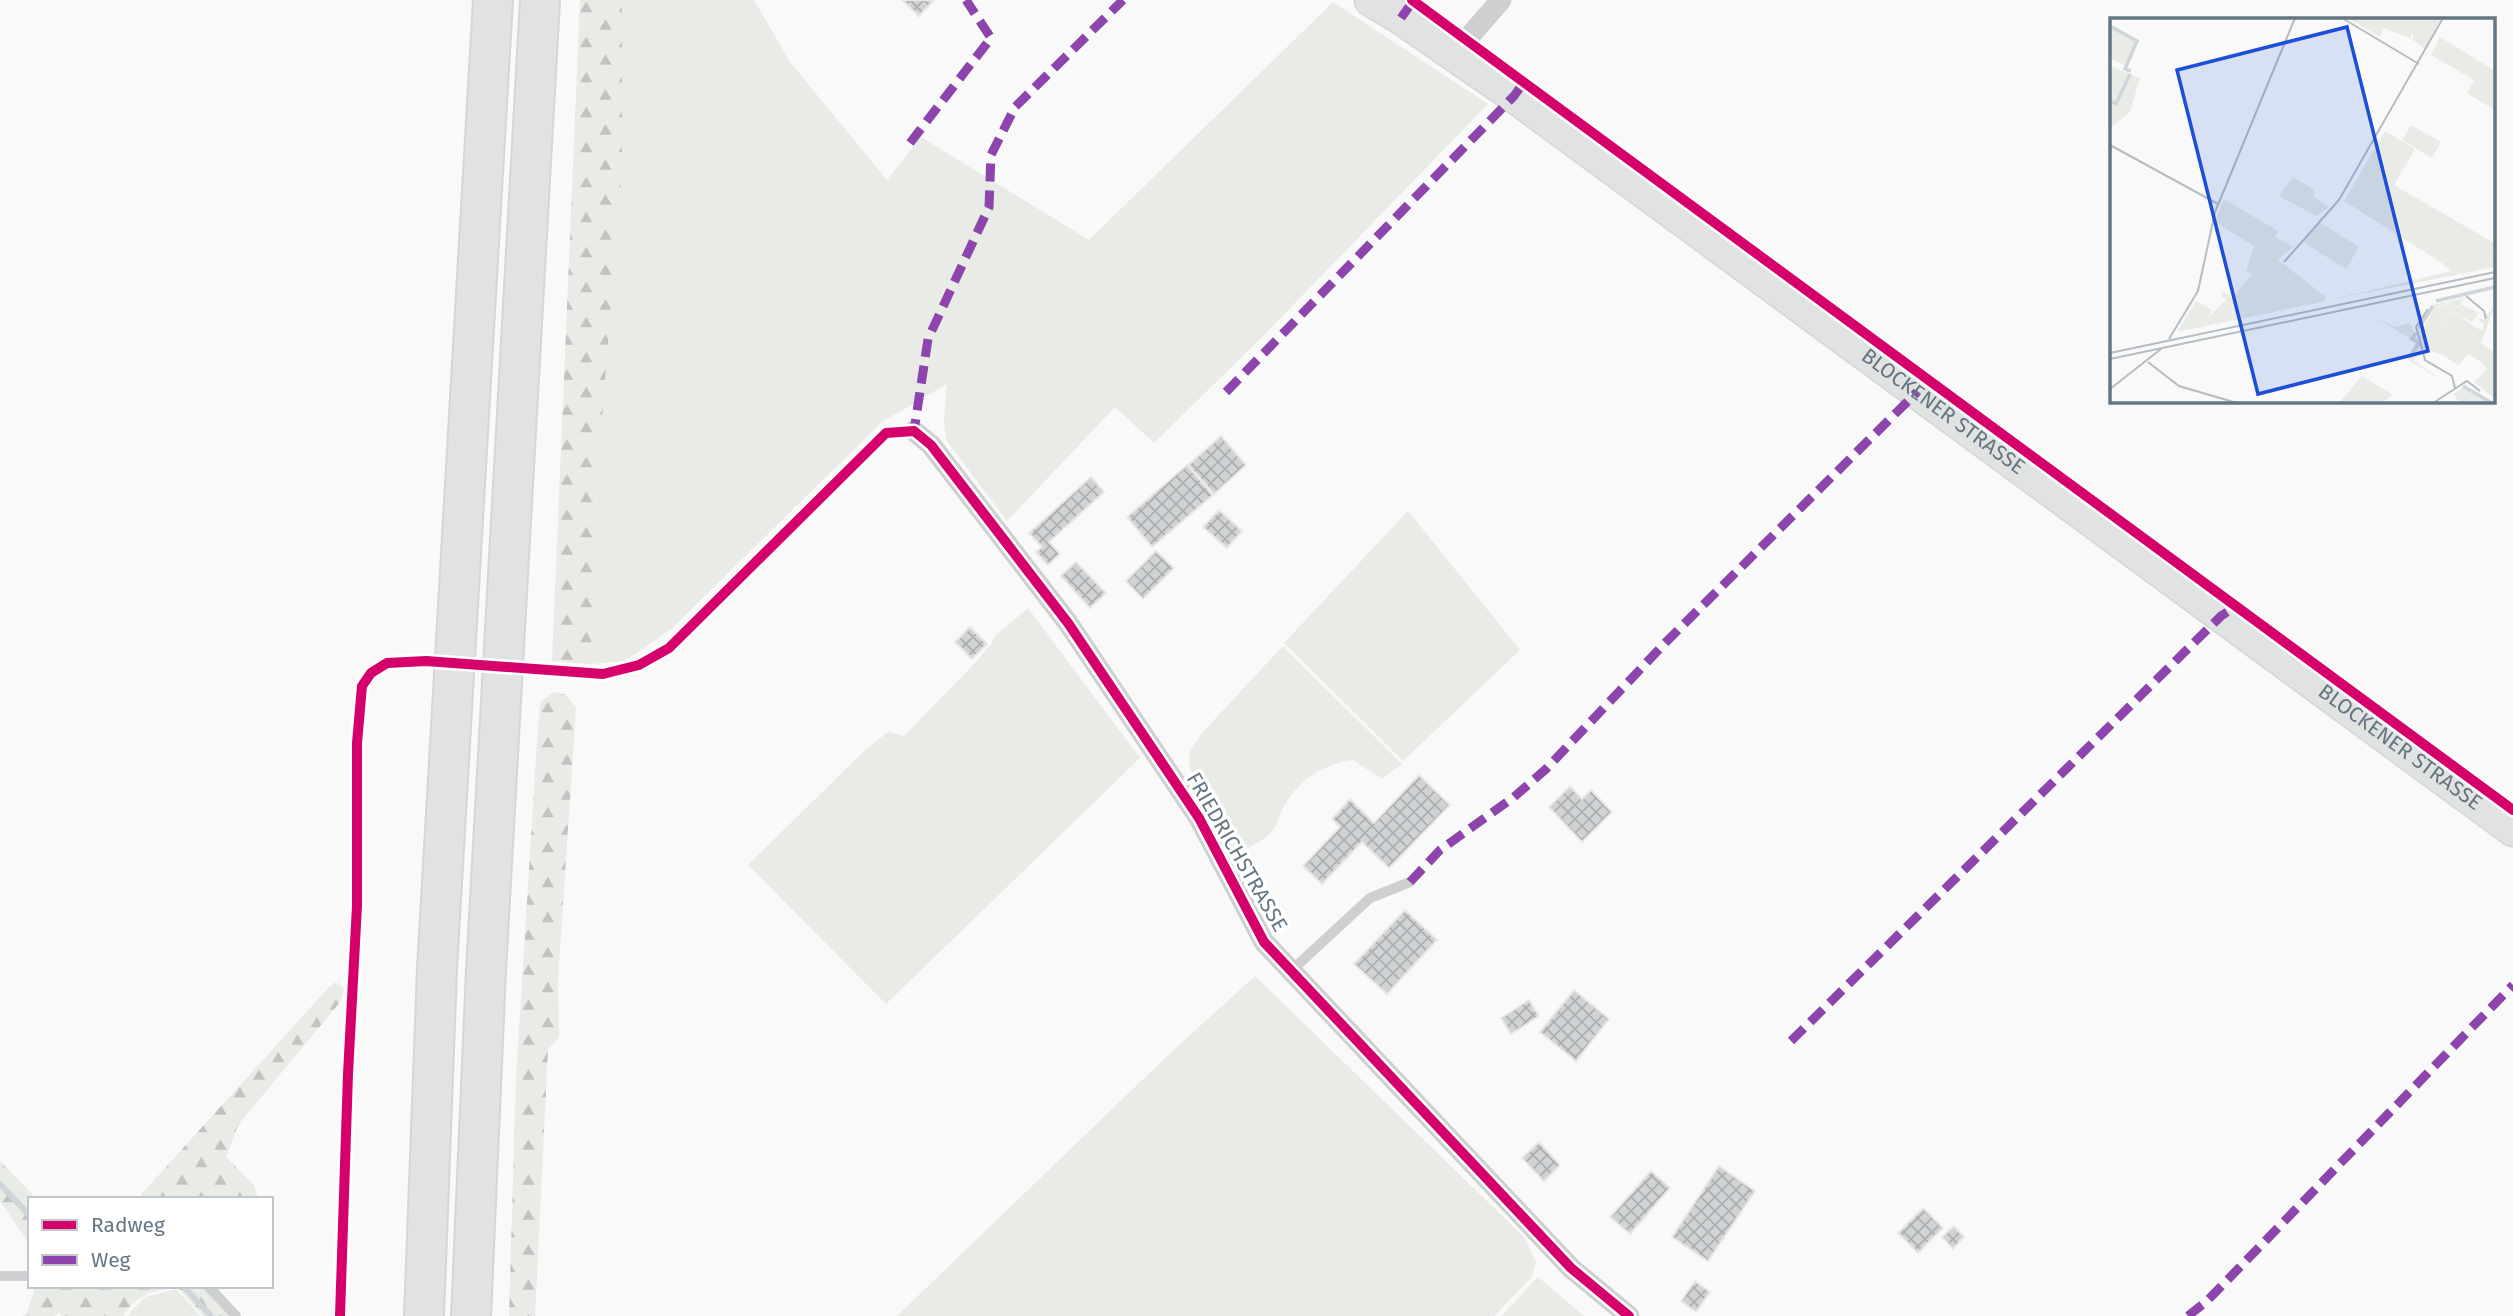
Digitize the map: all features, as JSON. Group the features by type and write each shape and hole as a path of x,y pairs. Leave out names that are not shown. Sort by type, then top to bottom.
{"highway":[{"path":"424,1316 437,955 493,0"},
{"path":"471,1316 486,971 540,0"}],"street":[{"name":"BLOCKENER STRASSE","path":"1371,0 1454,54 2513,831"},
{"path":"1454,54 1502,0"},
{"name":"FRIEDRICHSTRASSE","path":"914,431 931,445 1068,623 1199,818 1264,942 1571,1268 1629,1316"}],"lane":[{"path":"1291,971 1370,898 1410,883"},
{"path":"0,1276 28,1276"},
{"path":"210,1288 236,1316"}],"green space":[{"path":"580,0 622,0 622,168 595,507 591,664 552,661"},
{"path":"622,0 754,0 790,62 887,180 921,137 1089,240 1333,2 1488,104 1265,334 1154,443 1115,407 1007,521 946,440 944,421 947,384 882,422 671,629 625,661 591,664 595,507 622,168"},
{"path":"1408,511 1520,650 1403,761 1284,643"},
{"path":"1028,608 1140,758 886,1004 748,865 865,750 888,732 904,736 974,664 995,636"},
{"path":"1283,646 1402,764 1382,779 1353,760 1332,765 1312,775 1289,798 1270,833 1233,856 1189,766 1190,751 1202,733"},
{"path":"554,692 566,695 576,707 558,981 559,1037 548,1050 535,1316 509,1316 516,1078 538,726 541,701"},
{"path":"1255,976 1524,1237 1536,1262 1532,1277 1494,1316 897,1316 1165,1058"},
{"path":"336,982 344,989 341,1001 238,1125 226,1157 254,1185 257,1197 139,1197"},
{"path":"0,1161 35,1197 28,1197 28,1242 0,1201"},
{"path":"1538,1277 1584,1316 1501,1316"},
{"path":"35,1288 178,1288 147,1294 134,1303 123,1316 62,1316 59,1312 55,1316 23,1316"},
{"path":"178,1288 204,1288 229,1316 203,1316"},
{"path":"176,1289 201,1316 127,1316 145,1297"}],"building":[{"path":"902,0 934,0 919,16"},
{"path":"1221,436 1246,465 1214,494 1188,465"},
{"path":"1187,465 1213,495 1152,547 1127,517"},
{"path":"1091,477 1104,492 1049,542 1060,554 1048,565 1036,552 1042,547 1029,533"},
{"path":"1219,510 1242,531 1227,548 1203,527"},
{"path":"1156,551 1174,568 1143,599 1126,581"},
{"path":"1076,562 1106,593 1090,608 1061,576"},
{"path":"970,627 987,644 972,659 955,642"},
{"path":"1419,775 1450,805 1389,868 1362,842 1322,884 1303,866 1340,827 1332,819 1350,799 1374,823"},
{"path":"1570,786 1582,799 1591,790 1612,812 1582,842 1549,807"},
{"path":"1405,910 1437,940 1387,994 1354,964"},
{"path":"1574,990 1609,1019 1576,1061 1540,1032"},
{"path":"1529,1000 1539,1016 1511,1034 1501,1018"},
{"path":"1539,1142 1560,1165 1544,1181 1522,1158"},
{"path":"1719,1166 1755,1191 1708,1261 1672,1237"},
{"path":"1651,1171 1670,1188 1630,1234 1610,1217"},
{"path":"1923,1208 1943,1228 1918,1253 1898,1233"},
{"path":"1954,1226 1964,1237 1953,1249 1942,1237"},
{"path":"1695,1281 1710,1292 1696,1312 1681,1301"}],"waterway":[{"path":"0,1184 28,1214"},
{"path":"185,1288 211,1316"}],"marked path":[{"path":"910,143 991,38 966,0"},
{"path":"908,431 914,431 928,339 989,207 991,155 1015,107 1123,0"},
{"path":"1401,18 1413,1"},
{"path":"1226,392 1514,96 1524,82"},
{"path":"1410,882 1440,850 1514,797 1546,769 1666,642 1917,392"},
{"path":"1791,1041 2221,616 2236,606"},
{"path":"2188,1316 2207,1301 2513,985"}],"cycle path":[{"path":"1412,0 2513,810"},
{"path":"340,1316 357,906 357,743 362,686 371,673 387,663 426,661 603,674 639,665 669,648 886,433 914,431 931,445 1068,623 1199,818 1264,942 1571,1268 1629,1316"}]}
